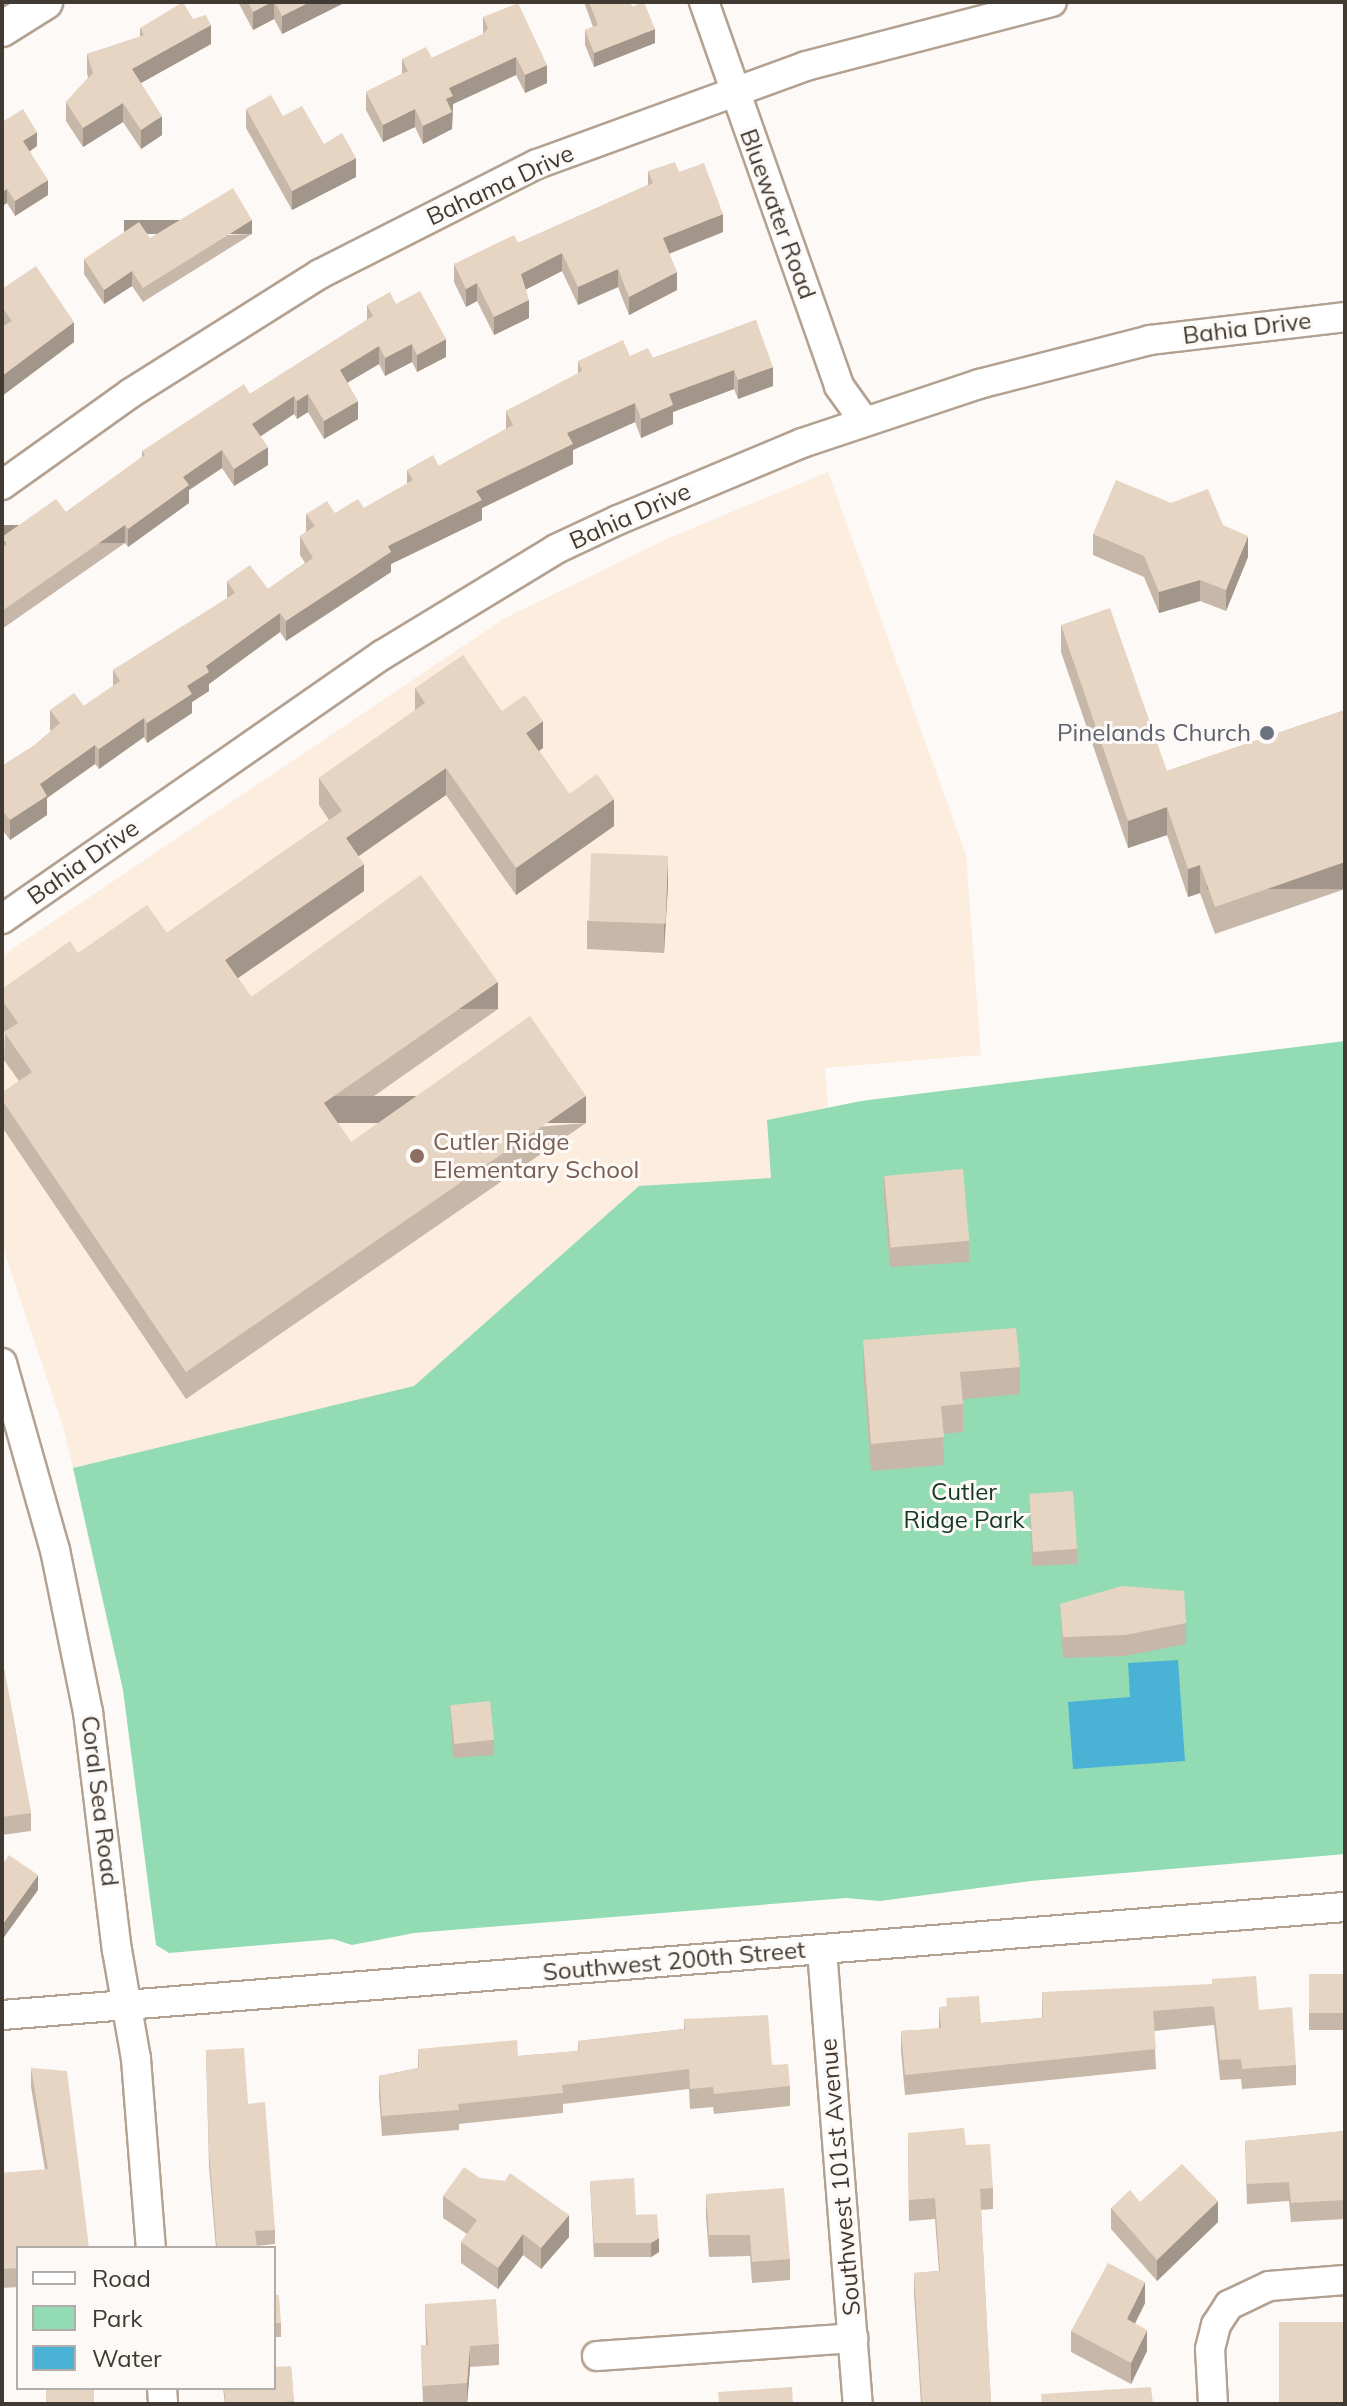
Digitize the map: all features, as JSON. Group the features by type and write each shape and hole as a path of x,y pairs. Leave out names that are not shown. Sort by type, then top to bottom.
{"street":[{"path":"2,29 45,2"},
{"name":"Bluewater Road","path":"704,2 839,386 864,421"},
{"name":"Bahama Drive","path":"2,485 143,385 320,274 537,164 734,90 887,42 1052,2"},
{"name":"Bahia Drive","path":"2,919 382,655 500,582 660,501 864,421 1122,346 1345,317"},
{"name":"Coral Sea Road","path":"2,1363 75,1639 127,2004 151,2246"},
{"name":"Southwest 200th Street","path":"2,2015 1345,1907"},
{"name":"Southwest 101st Avenue","path":"822,1950 858,2404"},
{"path":"1213,2404 1210,2349 1216,2325 1229,2305 1269,2286 1345,2280"},
{"path":"597,2356 853,2338"}],"shaded area":[{"name":"Cutler Ridge Elementary School","path":"828,472 966,855 981,1055 825,1068 887,1888 97,1567 63,1426 2,1245 2,956 505,618 669,538"}],"green space":[{"name":"Cutler Ridge Park","path":"1345,1041 1345,1854 1031,1881 880,1901 846,1898 414,1933 352,1945 333,1939 169,1953 156,1945 123,1690 73,1468 414,1386 639,1186 771,1178 767,1120 861,1101"}],"water":[{"path":"1178,1660 1185,1761 1073,1769 1068,1702 1130,1697 1128,1663"}],"building":[{"path":"183,2 193,19 206,15 211,25 132,69 162,116 141,130 123,103 83,128 66,102 93,73 87,54 144,35 140,28"},
{"path":"248,2 272,2 253,12"},
{"path":"275,2 310,2 282,16"},
{"path":"589,2 629,2 631,7 644,2 655,29 594,53 585,30 598,25"},
{"path":"518,3 547,65 525,75 516,57 449,88 453,96 446,99 452,112 423,126 415,109 383,125 366,92 408,71 402,59 426,47 432,58 483,34 488,28 483,17"},
{"path":"271,95 283,116 302,106 324,144 342,133 356,158 292,191 246,109"},
{"path":"23,109 37,132 23,141 48,180 15,201 7,189 2,192 2,122"},
{"path":"675,162 679,172 704,163 723,214 663,238 677,272 629,297 618,269 578,287 562,253 521,274 529,300 494,317 477,283 466,289 454,264 514,235 518,243 653,183 648,171"},
{"path":"233,188 252,220 143,288 132,271 104,290 84,259 139,222 150,238"},
{"path":"36,266 74,322 2,376 2,327 12,321 2,307 2,289"},
{"path":"420,291 446,339 417,355 412,344 385,358 379,346 340,370 358,401 324,421 308,394 297,401 294,396 252,424 268,447 234,469 222,450 183,477 189,485 128,529 125,525 2,611 2,548 7,545 2,537 56,499 66,512 145,455 142,451 244,384 250,394 373,316 367,305 390,292 396,304"},
{"path":"756,320 773,367 738,380 734,370 669,394 673,405 641,419 635,403 567,433 573,444 476,491 482,500 388,546 391,552 286,621 280,613 206,666 209,672 187,686 192,694 147,723 144,718 99,749 95,745 40,784 47,796 10,820 2,814 2,766 35,745 60,723 50,710 74,693 84,706 120,681 113,670 235,593 227,581 250,565 268,589 313,558 300,536 315,526 306,514 327,501 335,513 358,499 364,508 413,480 407,470 433,455 439,466 513,425 506,411 582,371 578,361 623,340 630,356 648,348 653,358"},
{"path":"1116,480 1171,503 1208,489 1223,525 1248,536 1226,590 1200,580 1159,592 1144,556 1093,534"},
{"path":"1110,608 1167,771 1345,710 1345,862 1215,907 1200,865 1188,869 1167,807 1128,821 1061,625"},
{"path":"463,655 502,711 525,695 543,721 526,733 569,794 597,774 614,799 516,868 446,768 346,838 364,864 225,960 251,997 421,875 498,982 324,1103 351,1142 530,1016 586,1096 186,1372 2,1100 2,1093 32,1072 4,1032 18,1023 2,1000 2,989 70,941 78,953 147,905 167,933 342,811 319,778 425,703 415,688"},
{"path":"591,853 668,856 666,924 589,921"},
{"path":"963,1169 969,1241 891,1248 884,1176"},
{"path":"1016,1328 1020,1367 960,1372 963,1404 941,1406 944,1437 871,1444 863,1340"},
{"path":"1073,1491 1077,1549 1033,1552 1029,1494"},
{"path":"1122,1586 1184,1591 1186,1623 1125,1635 1063,1637 1060,1604"},
{"path":"2,1658 31,1813 2,1817"},
{"path":"490,1701 494,1740 454,1744 450,1705"},
{"path":"9,1855 38,1875 2,1925 2,1865"},
{"path":"1309,1974 1345,1974 1345,2013 1309,2013"},
{"path":"1256,1976 1259,2010 1292,2007 1296,2065 1242,2069 1241,2059 1220,2060 1214,2006 1153,2011 1156,2049 905,2075 901,2031 941,2028 939,2007 947,2006 946,1998 979,1996 981,2023 1043,2018 1042,1992 1212,1984 1212,1979"},
{"path":"768,2015 772,2065 788,2064 790,2086 714,2094 713,2087 690,2089 689,2069 562,2085 563,2093 458,2104 459,2110 382,2116 379,2076 419,2068 418,2049 517,2040 518,2056 579,2051 578,2041 685,2029 684,2019"},
{"path":"244,2048 248,2104 265,2102 275,2230 255,2231 257,2246 217,2246 209,2152 206,2050"},
{"path":"31,2068 67,2071 89,2246 16,2246 16,2268 2,2269 2,2173 48,2169"},
{"path":"964,2128 966,2145 990,2144 993,2188 980,2189 991,2404 922,2404 914,2273 940,2271 935,2198 909,2200 908,2133"},
{"path":"1345,2131 1345,2200 1291,2203 1289,2182 1247,2184 1245,2141"},
{"path":"1182,2164 1218,2201 1157,2260 1111,2208 1130,2190 1140,2202"},
{"path":"464,2167 480,2178 505,2181 510,2173 569,2215 541,2248 523,2234 498,2268 461,2242 477,2220 443,2196"},
{"path":"634,2178 636,2215 657,2214 659,2238 651,2243 594,2243 590,2181"},
{"path":"784,2188 790,2259 752,2262 750,2235 709,2235 706,2194"},
{"path":"1108,2263 1145,2282 1127,2319 1147,2330 1131,2363 1071,2331"},
{"path":"276,2295 279,2295 281,2323 276,2323"},
{"path":"496,2299 499,2344 470,2346 467,2383 423,2386 421,2345 428,2345 425,2304"},
{"path":"1279,2322 1345,2322 1345,2404 1279,2404"},
{"path":"291,2366 294,2401 226,2404 224,2390 276,2390 276,2367"},
{"path":"792,2387 793,2404 719,2404 718,2392"},
{"path":"1151,2387 1153,2404 1042,2404 1041,2394"},
{"path":"46,2390 94,2390 94,2404 46,2404"}],"place":[{"name":"Pinelands Church","path":"1267,733"},
{"name":"Cutler Ridge Elementary School","path":"417,1156"}]}
